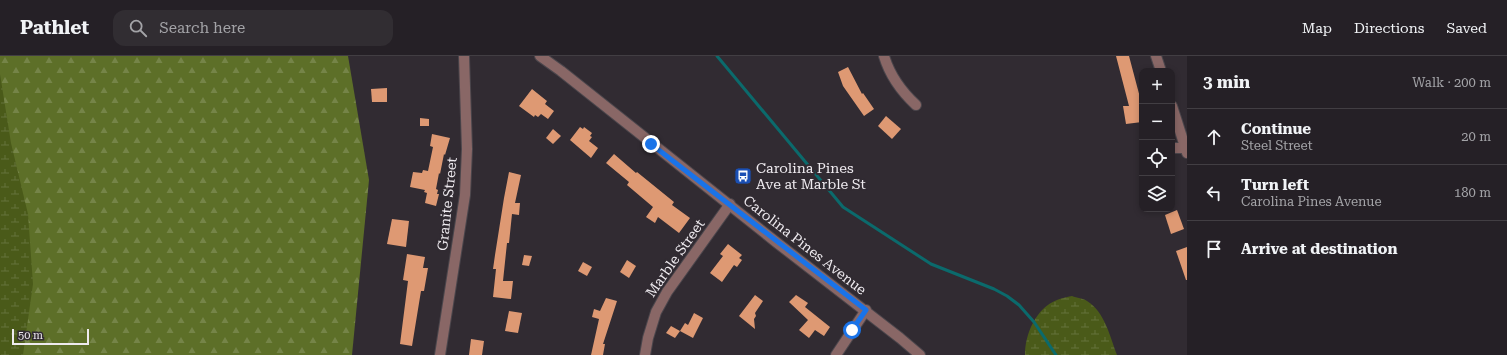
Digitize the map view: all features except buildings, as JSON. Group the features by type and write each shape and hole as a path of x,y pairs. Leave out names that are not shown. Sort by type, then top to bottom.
{"street":[{"name":"Granite Street","path":"440,355 465,195 467,149 464,56"},
{"name":"Carolina Pines Avenue","path":"540,56 561,71 651,144 730,204 776,242 866,310 920,355"},
{"path":"884,56 892,76 901,91 916,105"},
{"path":"1156,56 1160,68"},
{"path":"1175,116 1186,151 1175,149"},
{"name":"Marble Street","path":"645,355 648,338 656,312 667,292 730,204"},
{"path":"836,355 866,310"}],"green space":[{"path":"0,56 348,56 369,180 352,355 0,355"},
{"path":"0,74 11,143 28,214 33,284 23,355 0,355"},
{"path":"1072,296 1085,300 1093,306 1103,318 1117,355 1025,355 1027,339 1033,323 1038,315 1050,304 1060,299"}],"waterway":[{"path":"717,56 843,207 931,264 994,289 1007,296 1019,305 1034,322 1056,355"}],"place":[{"name":"Carolina Pines Ave at Marble St","path":"743,176"}],"route":[{"path":"651,144 693,175 807,266 866,310 852,330"}]}
